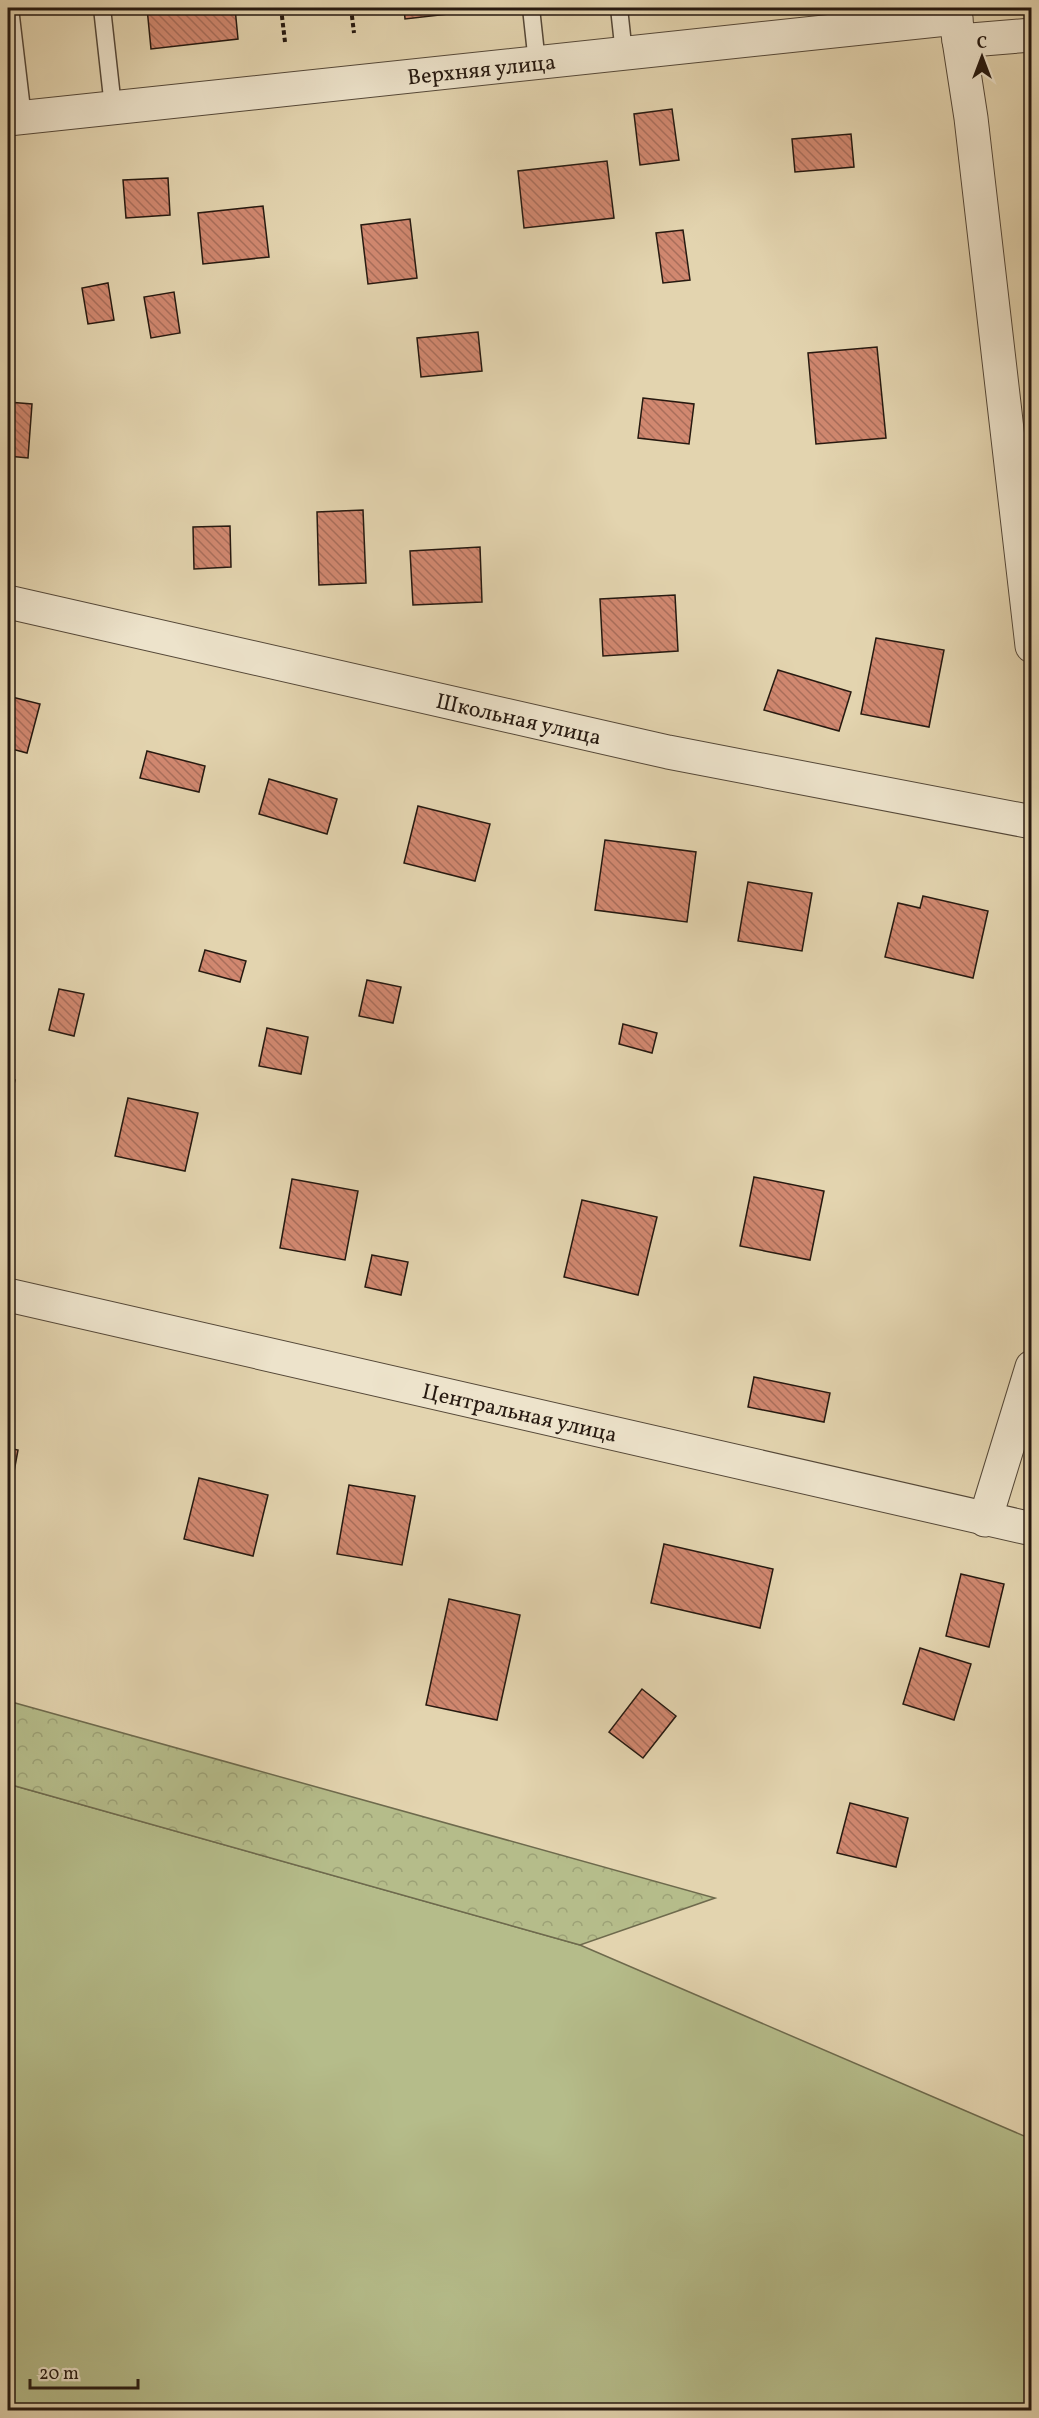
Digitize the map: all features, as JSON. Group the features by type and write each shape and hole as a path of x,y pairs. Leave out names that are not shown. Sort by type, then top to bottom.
{"street":[{"name":"Верхняя улица","path":"15,118 624,54 838,20 956,22 1032,35"},
{"path":"956,22 971,118 1032,646"},
{"name":"Школьная улица","path":"8,602 668,752 1032,822"},
{"name":"Центральная улица","path":"8,1295 1032,1529"},
{"path":"985,1520 1032,1367"}],"lane":[{"path":"10,8 15,118"},
{"path":"102,8 113,107"},
{"path":"531,8 537,63"},
{"path":"619,8 624,54"}],"path":[{"path":"281,8 285,42"},
{"path":"351,8 354,33"}],"green space":[{"path":"8,1701 715,1898 580,1945 8,1784"},
{"path":"8,1784 580,1945 1031,2139 1031,2410 8,2410"}],"building":[{"path":"147,8 235,8 238,39 151,49"},
{"path":"404,8 492,8 492,9 405,19"},
{"path":"672,109 679,160 640,165 634,114"},
{"path":"851,134 854,167 795,172 792,139"},
{"path":"607,161 614,218 524,228 518,171"},
{"path":"168,178 170,215 126,218 123,180"},
{"path":"263,206 269,257 203,264 198,213"},
{"path":"410,219 417,278 368,284 361,225"},
{"path":"683,230 690,280 663,283 656,233"},
{"path":"108,283 114,320 88,324 82,288"},
{"path":"174,292 180,333 151,338 144,297"},
{"path":"478,332 482,371 421,377 417,338"},
{"path":"877,347 886,438 816,444 808,353"},
{"path":"643,398 694,404 689,444 638,438"},
{"path":"8,402 32,404 28,458 8,456"},
{"path":"363,510 366,583 319,585 317,512"},
{"path":"230,526 231,567 194,569 193,527"},
{"path":"480,547 482,602 413,605 410,551"},
{"path":"675,595 678,651 603,656 600,599"},
{"path":"876,638 944,650 929,727 861,714"},
{"path":"778,670 851,692 839,731 764,710"},
{"path":"8,696 40,704 27,753 8,748"},
{"path":"147,751 205,766 199,792 140,778"},
{"path":"269,779 337,799 327,834 259,814"},
{"path":"418,806 490,824 475,881 404,863"},
{"path":"605,840 696,852 687,922 595,910"},
{"path":"748,882 812,893 802,951 738,941"},
{"path":"923,896 988,911 973,978 885,957 898,903 920,908"},
{"path":"205,950 246,961 240,982 199,971"},
{"path":"367,980 401,987 393,1023 359,1016"},
{"path":"59,989 84,994 74,1036 49,1030"},
{"path":"623,1024 657,1033 652,1053 619,1044"},
{"path":"267,1028 308,1037 301,1074 259,1066"},
{"path":"8,1078 15,1080 8,1109"},
{"path":"128,1098 198,1113 185,1171 115,1156"},
{"path":"754,1177 824,1191 810,1260 740,1246"},
{"path":"292,1179 358,1191 345,1260 280,1248"},
{"path":"582,1200 657,1217 638,1295 564,1277"},
{"path":"372,1255 408,1262 401,1295 365,1287"},
{"path":"754,1377 830,1393 824,1422 748,1407"},
{"path":"8,1448 18,1450 8,1504"},
{"path":"199,1478 268,1495 253,1556 184,1539"},
{"path":"349,1485 415,1496 402,1565 337,1554"},
{"path":"664,1544 773,1569 760,1628 651,1603"},
{"path":"961,1574 1004,1584 989,1647 946,1636"},
{"path":"449,1599 520,1615 497,1720 426,1705"},
{"path":"920,1648 971,1664 954,1720 903,1704"},
{"path":"642,1689 676,1716 643,1758 609,1732"},
{"path":"850,1803 908,1818 896,1867 837,1853"}]}
